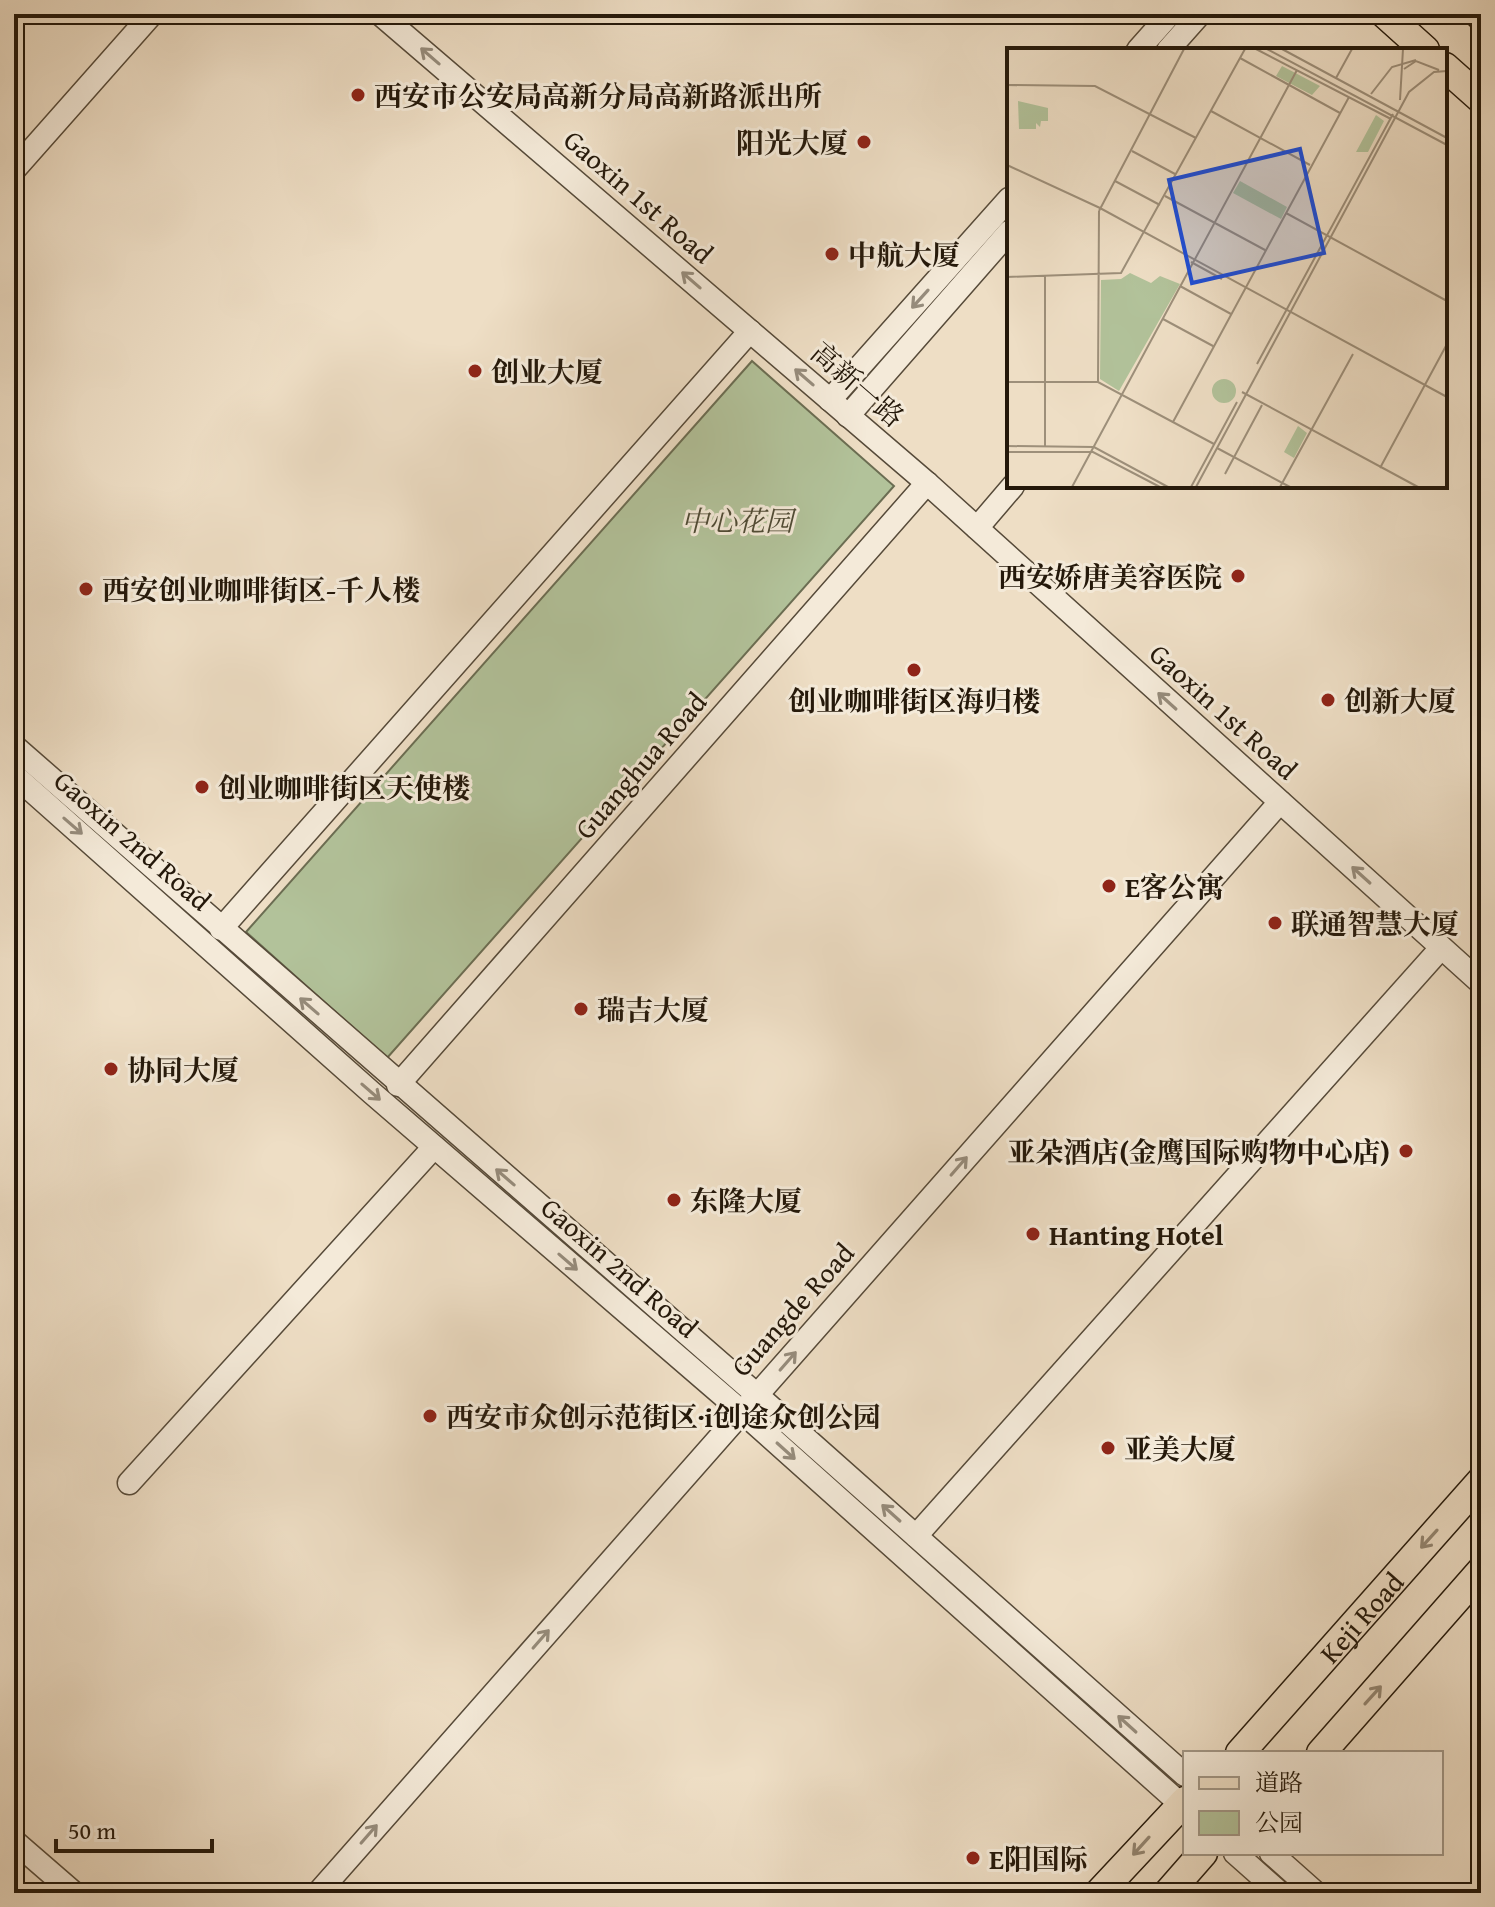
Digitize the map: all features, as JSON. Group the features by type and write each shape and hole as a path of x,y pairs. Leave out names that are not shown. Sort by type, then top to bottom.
{"main road":[{"path":"1385,14 1423,48"},
{"path":"1447,69 1481,99"},
{"name":"Keji Road","path":"1242,1751 1481,1481"},
{"path":"1323,1751 1481,1571"},
{"path":"1099,1893 1183,1798"},
{"path":"1168,1893 1201,1855"}],"street":[{"path":"14,170 152,14"},
{"name":"Gaoxin 1st Road","path":"380,14 750,331"},
{"path":"1140,48 1170,14"},
{"path":"1170,48 1200,14"},
{"path":"830,400 1007,201"},
{"path":"848,416 1007,234"},
{"path":"221,929 750,331"},
{"name":"高新一路","path":"750,331 927,483"},
{"name":"Gaoxin 1st Road","path":"927,483 1481,983"},
{"name":"Guanghua Road","path":"398,1085 927,483"},
{"path":"977,528 1011,488"},
{"name":"Gaoxin 2nd Road","path":"14,746 916,1536 1183,1796"},
{"name":"Gaoxin 2nd Road","path":"14,775 434,1147 1183,1796"},
{"name":"Guangde Road","path":"318,1893 1280,802"},
{"path":"916,1536 1441,948"},
{"path":"129,1483 434,1147"},
{"path":"14,1841 74,1893"},
{"path":"1237,1855 1280,1893"},
{"path":"1273,1855 1316,1893"}],"green space":[{"name":"中心花园","path":"752,361 894,486 387,1058 246,932"}],"place":[{"name":"西安市公安局高新分局高新路派出所","path":"358,95"},
{"name":"阳光大厦","path":"864,142"},
{"name":"中航大厦","path":"832,254"},
{"name":"创业大厦","path":"475,371"},
{"name":"西安娇唐美容医院","path":"1238,576"},
{"name":"西安创业咖啡街区-千人楼","path":"86,589"},
{"name":"创业咖啡街区海归楼","path":"914,670"},
{"name":"创新大厦","path":"1328,700"},
{"name":"创业咖啡街区天使楼","path":"202,787"},
{"name":"E客公寓","path":"1109,886"},
{"name":"联通智慧大厦","path":"1275,923"},
{"name":"瑞吉大厦","path":"581,1009"},
{"name":"协同大厦","path":"111,1069"},
{"name":"亚朵酒店(金鹰国际购物中心店)","path":"1406,1151"},
{"name":"东隆大厦","path":"674,1200"},
{"name":"Hanting Hotel","path":"1033,1234"},
{"name":"西安市众创示范街区·i创途众创公园","path":"430,1416"},
{"name":"亚美大厦","path":"1108,1448"},
{"name":"E阳国际","path":"973,1858"}]}
